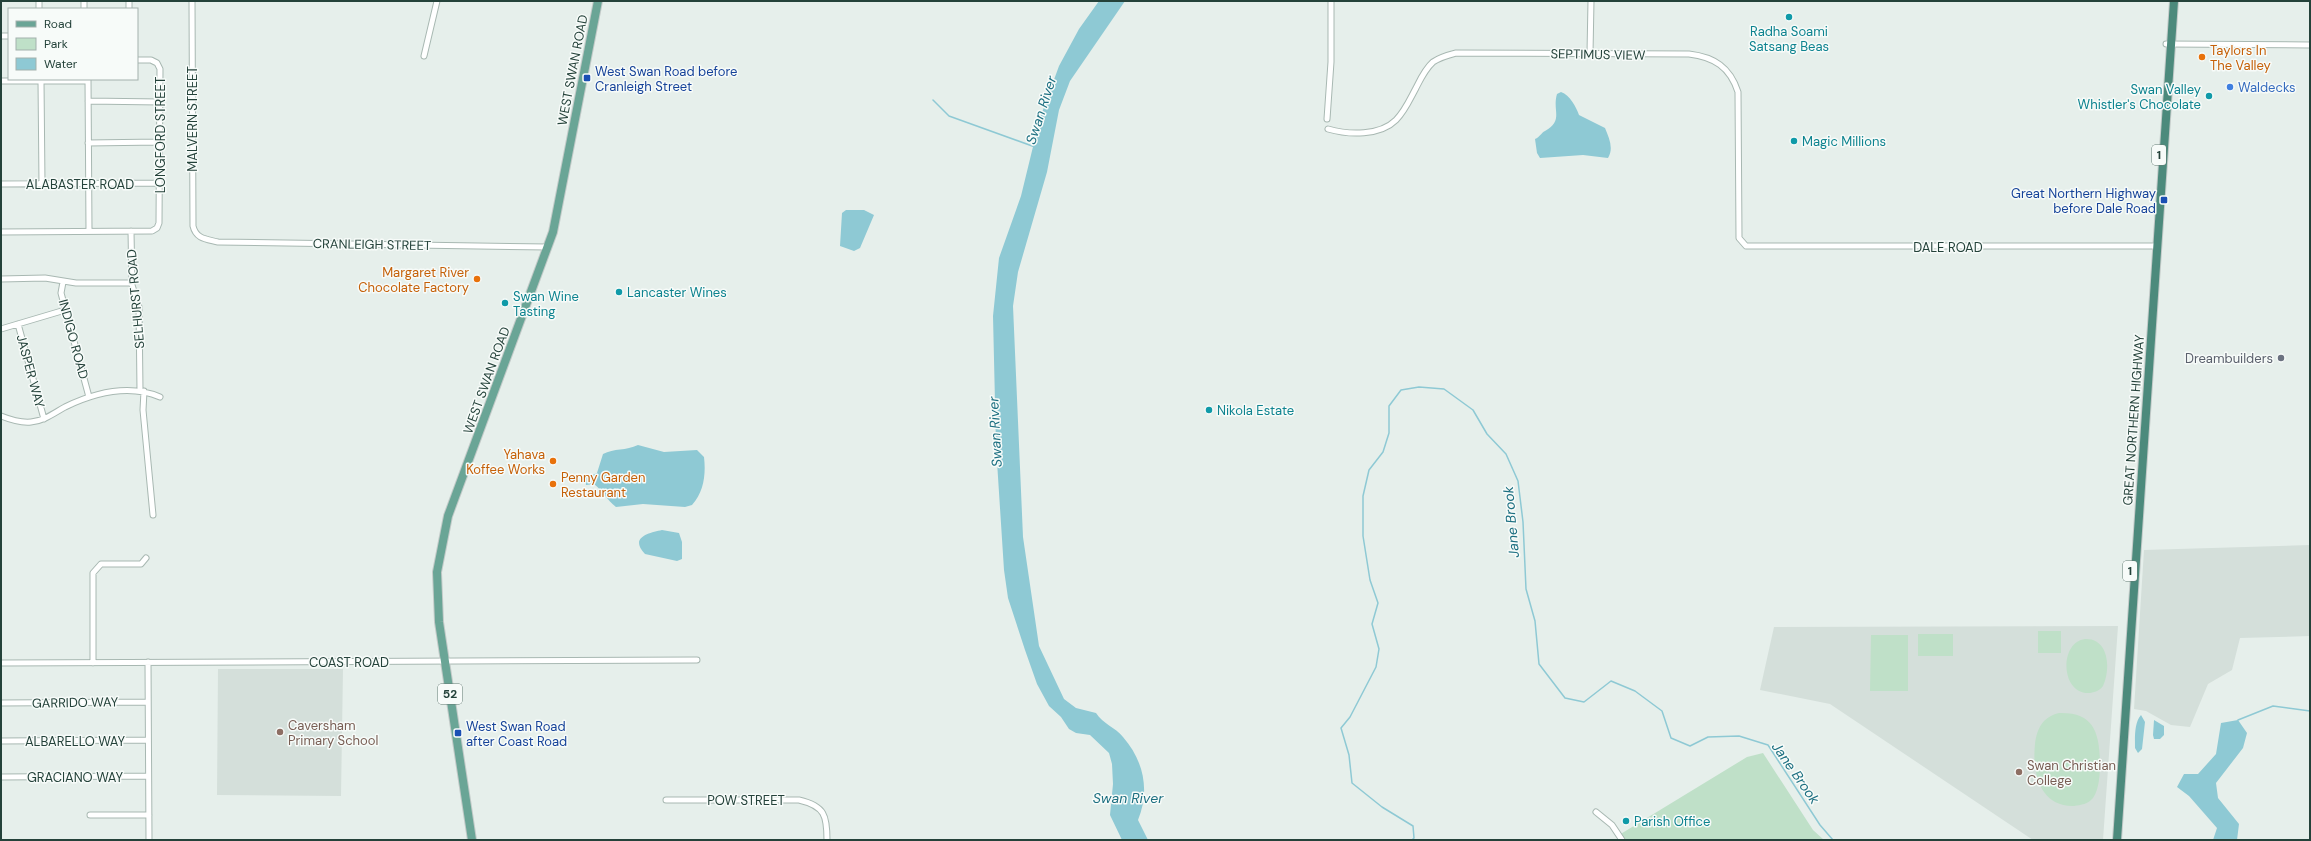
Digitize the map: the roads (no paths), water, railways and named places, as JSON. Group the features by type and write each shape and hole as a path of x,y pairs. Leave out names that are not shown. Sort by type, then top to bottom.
{"highway":[{"name":"GREAT NORTHERN HIGHWAY","path":"2169,1 2169,44"},
{"name":"GREAT NORTHERN HIGHWAY","path":"2112,840 2169,44 2174,1"},
{"name":"GREAT NORTHERN HIGHWAY","path":"2117,840 2155,246"}],"main road":[{"name":"WEST SWAN ROAD","path":"472,840 437,609 437,572 448,516 548,247 556,216 598,1"}],"street":[{"name":"MALVERN STREET","path":"192,1 193,226 198,235"},
{"path":"424,56 437,1"},
{"path":"1326,119 1331,62 1331,1"},
{"path":"1590,1 1590,53"},
{"path":"2169,44 2310,45"},
{"name":"SEPTIMUS VIEW","path":"1328,129 1338,132 1360,132 1374,131 1389,126 1405,108 1425,71 1433,62 1456,53 1590,53 1704,56 1727,70 1734,81 1740,104 1738,228 1740,241"},
{"name":"LONGFORD STREET","path":"131,231 152,231 157,228 159,223 160,69 157,63 151,60 138,60"},
{"path":"1,81 88,80 89,231"},
{"path":"41,81 42,184"},
{"path":"88,101 160,102"},
{"path":"88,143 159,142"},
{"name":"ALABASTER ROAD","path":"1,184 159,183"},
{"path":"1,232 131,231"},
{"name":"SELHURST ROAD","path":"131,231 132,282 139,306 143,410 153,515"},
{"name":"CRANLEIGH STREET","path":"198,235 218,242 548,247"},
{"name":"DALE ROAD","path":"1740,241 1749,246 2155,246"},
{"path":"1,279 45,278 63,282 132,282"},
{"name":"INDIGO ROAD","path":"63,282 61,294 89,397"},
{"path":"1,328 65,310"},
{"name":"JASPER WAY","path":"18,324 44,419"},
{"path":"1,416 25,422 44,419 89,397 111,392 142,391 160,397"},
{"path":"93,663 93,573 101,564 141,564 146,558"},
{"name":"COAST ROAD","path":"1,663 697,660"},
{"path":"148,662 149,840"},
{"name":"GARRIDO WAY","path":"1,703 148,702"},
{"name":"ALBARELLO WAY","path":"1,741 148,740"},
{"name":"GRACIANO WAY","path":"1,777 148,776"},
{"name":"POW STREET","path":"666,800 799,800 813,803 823,812 827,823 827,840"},
{"path":"1596,812 1612,825 1622,840"},
{"path":"90,815 148,815"}],"water":[{"name":"Swan River","path":"1099,1 1125,1 1070,81 1059,110 1047,172 1018,272 1013,306 1023,537 1039,646 1064,699 1076,708 1096,713 1102,720 1120,734 1136,756 1143,777 1144,787 1142,809 1138,820 1148,840 1122,840 1110,815 1113,784 1112,764 1109,753 1090,735 1076,733 1069,729 1061,717 1049,706 1037,684 1008,598 1004,570 996,446 993,316 999,258 1021,196 1040,118 1059,66 1079,29"},
{"path":"1561,92 1570,98 1579,115 1605,128 1611,147 1608,158 1583,155 1540,158 1537,153 1535,139 1554,123 1556,119 1557,94"},
{"path":"846,210 864,210 874,215 860,248 854,251 840,246 842,213"},
{"path":"638,445 664,452 697,450 704,457 705,470 702,489 692,505 685,507 643,504 616,507 594,484 586,485 585,478 597,473 603,454"},
{"path":"662,530 679,533 682,542 682,559 677,561 645,554 639,544 640,540 647,534"},
{"path":"2141,715 2145,722 2142,749 2138,753 2135,748 2135,731 2137,722"},
{"path":"2154,720 2164,726 2164,735 2160,739 2154,739"},
{"path":"2238,720 2247,733 2243,748 2216,783 2218,798 2239,824 2237,840 2213,840 2217,828 2189,796 2177,787 2184,774 2198,774 2216,754 2221,723"}],"waterway":[{"name":"Swan River","path":"933,100 949,116 1035,147"},
{"name":"Jane Brook","path":"1412,840 1414,838 1413,826 1382,807 1352,783 1349,755 1341,728 1350,717 1376,667 1379,649 1372,624 1378,603 1370,580 1363,536 1363,496 1369,470 1383,452 1389,433 1389,406 1401,390 1419,387 1444,389 1473,410 1487,434 1506,454 1518,481 1523,522 1526,589 1535,621 1539,664 1565,698 1584,702 1611,681 1635,691 1662,711 1671,738 1690,746 1708,737 1739,736 1768,745 1820,825 1833,840"},
{"path":"2238,720 2273,706 2310,711"}],"place":[{"name":"Radha Soami Satsang Beas","path":"1789,17"},
{"name":"Taylors In The Valley","path":"2202,57"},
{"name":"West Swan Road before Cranleigh Street","path":"587,78"},
{"name":"Waldecks","path":"2230,87"},
{"name":"Swan Valley Whistler's Chocolate","path":"2209,96"},
{"name":"Magic Millions","path":"1794,141"},
{"name":"Great Northern Highway before Dale Road","path":"2164,200"},
{"name":"Margaret River Chocolate Factory","path":"477,279"},
{"name":"Lancaster Wines","path":"619,292"},
{"name":"Swan Wine Tasting","path":"505,303"},
{"name":"Dreambuilders","path":"2281,358"},
{"name":"Nikola Estate","path":"1209,410"},
{"name":"Yahava Koffee Works","path":"553,461"},
{"name":"Penny Garden Restaurant","path":"553,484"},
{"name":"Caversham Primary School","path":"280,732"},
{"name":"West Swan Road after Coast Road","path":"458,733"},
{"name":"Swan Christian College","path":"2019,772"},
{"name":"Parish Office","path":"1626,821"}]}
